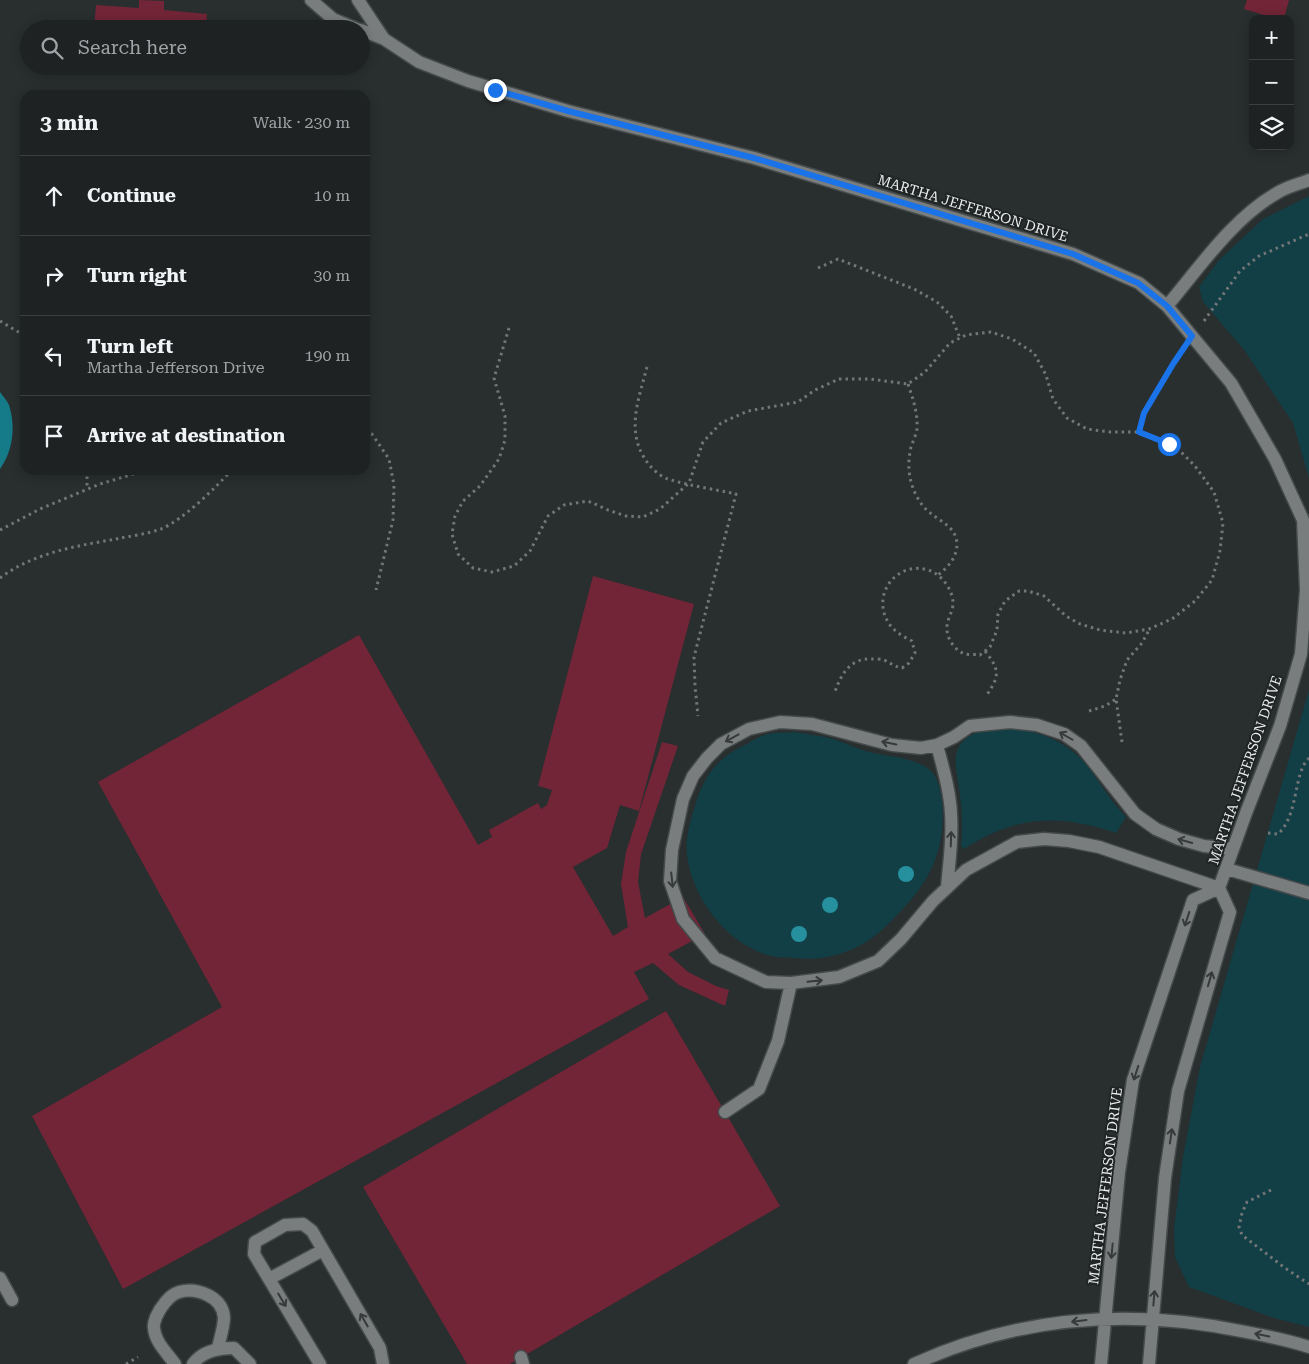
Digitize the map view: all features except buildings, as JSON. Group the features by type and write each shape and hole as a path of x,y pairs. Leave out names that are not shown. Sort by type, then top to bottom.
{"street":[{"path":"311,0 335,20"},
{"name":"MARTHA JEFFERSON DRIVE","path":"358,0 384,39"},
{"name":"MARTHA JEFFERSON DRIVE","path":"370,34 384,39 419,62 501,92 754,158 1073,254 1138,283 1167,306 1231,383 1275,459 1304,520 1306,590 1301,654 1280,726 1219,888 1193,900 1133,1080 1119,1172 1101,1364"},
{"path":"1167,306 1222,240 1252,211 1277,192 1309,180"},
{"path":"1148,1364 1165,1178 1178,1091 1230,912 1219,888 1099,846 1069,840 1044,839 1016,842 970,867 933,901 901,940 878,961 839,977 791,983 766,982 715,958 683,919 670,881 672,850 683,799 693,776 707,758 721,744 749,729 780,722 812,724 892,745 921,748 937,746 970,726 1010,722 1036,725 1064,734 1081,746 1136,814 1156,829 1179,839 1204,846 1233,849"},
{"path":"937,746 948,787 951,813 947,888"},
{"path":"1227,869 1309,893"},
{"path":"725,1112 759,1088 778,1041 791,983"},
{"path":"320,1364 254,1254 255,1242 285,1225 303,1224 312,1231 380,1348 383,1364"},
{"path":"269,1279 323,1250"},
{"path":"0,1278 12,1300"},
{"path":"176,1364 157,1340 153,1326 158,1312 167,1300 177,1292 193,1290 208,1294 218,1303 224,1316 218,1348"},
{"path":"914,1364 940,1352 1024,1328 1105,1318 1180,1321 1224,1327 1309,1347"},
{"path":"193,1364 197,1358 218,1348 234,1348 250,1364"}],"path":[{"path":"1139,432 1144,413 1173,364 1240,271 1259,256 1309,234"},
{"path":"818,268 838,259 914,289 937,302 951,316 960,338"},
{"path":"0,321 20,333"},
{"path":"509,328 494,378 505,416 505,440 499,459 480,486 463,501 454,516 452,534 458,554 473,568 492,572 514,566 530,551 548,516 564,505 588,501 626,516 643,517 660,509 689,483 703,442 721,423 748,411 798,402 815,390 839,379 870,379 908,384 925,372 950,342 966,335 991,332 1012,339 1034,353 1046,376 1053,400 1067,418 1087,430 1139,432 1158,439 1179,450 1195,466 1214,492 1223,523 1220,552 1212,580 1195,601 1172,619 1149,629 1126,633 1100,630 1080,624 1066,616 1044,596 1028,591 1019,591 1005,601 998,614 996,630 990,647 980,655 964,654 955,647 948,637 946,626 953,604 951,592 944,581 932,572 918,569 902,571 890,581 883,595 883,611 890,625 901,635 912,641 915,653 909,663 902,668 892,666 883,659 869,658 858,660 846,668 839,679 834,694"},
{"path":"647,367 635,415 635,436 641,453 650,467 667,478 736,494 694,657 698,716"},
{"path":"908,384 917,415 917,431 911,448 908,468 912,486 919,501 928,512 942,520 953,530 957,545 954,558 937,576"},
{"path":"370,433 390,459 394,485 393,520 376,590"},
{"path":"87,475 87,489"},
{"path":"0,530 40,509 87,489 131,475"},
{"path":"0,578 14,568 51,553 162,528 182,515 227,475"},
{"path":"1122,742 1116,699 1120,680 1127,660 1142,643 1149,629"},
{"path":"985,651 993,660 998,671 996,682 986,696"},
{"path":"1089,711 1105,706 1116,699"},
{"path":"1268,833 1278,834 1284,829 1292,811 1300,777 1309,758"},
{"path":"1271,1190 1247,1202 1239,1227 1242,1235 1309,1284"},
{"path":"126,1364 138,1358"}],"shaded area":[{"path":"1309,196 1309,478 1293,423 1245,351 1203,302 1199,287 1219,260 1263,219"},
{"path":"1309,690 1309,1327 1274,1318 1189,1287 1175,1257 1174,1229 1183,1157 1200,1067"},
{"path":"1016,728 1037,733 1056,741 1074,752 1082,760 1126,817 1116,833 1075,823 1038,821 1002,829 964,849 961,846 962,814 956,766 958,749 962,742 981,731"},
{"path":"795,732 831,738 869,752 901,758 925,766 936,777 942,803 940,842 936,858 929,874 909,902 883,929 864,943 842,953 806,959 771,956 740,942 727,931 704,903 696,888 690,872 687,855 687,836 693,812 707,776 713,769 727,755 760,737 771,733"}],"water":[{"path":"0,392 9,405 13,430 8,454 0,469"}],"route":[{"path":"495,90 568,111 754,158 1073,254 1138,283 1167,306 1192,336 1156,390 1144,413 1139,432 1169,444"}]}
